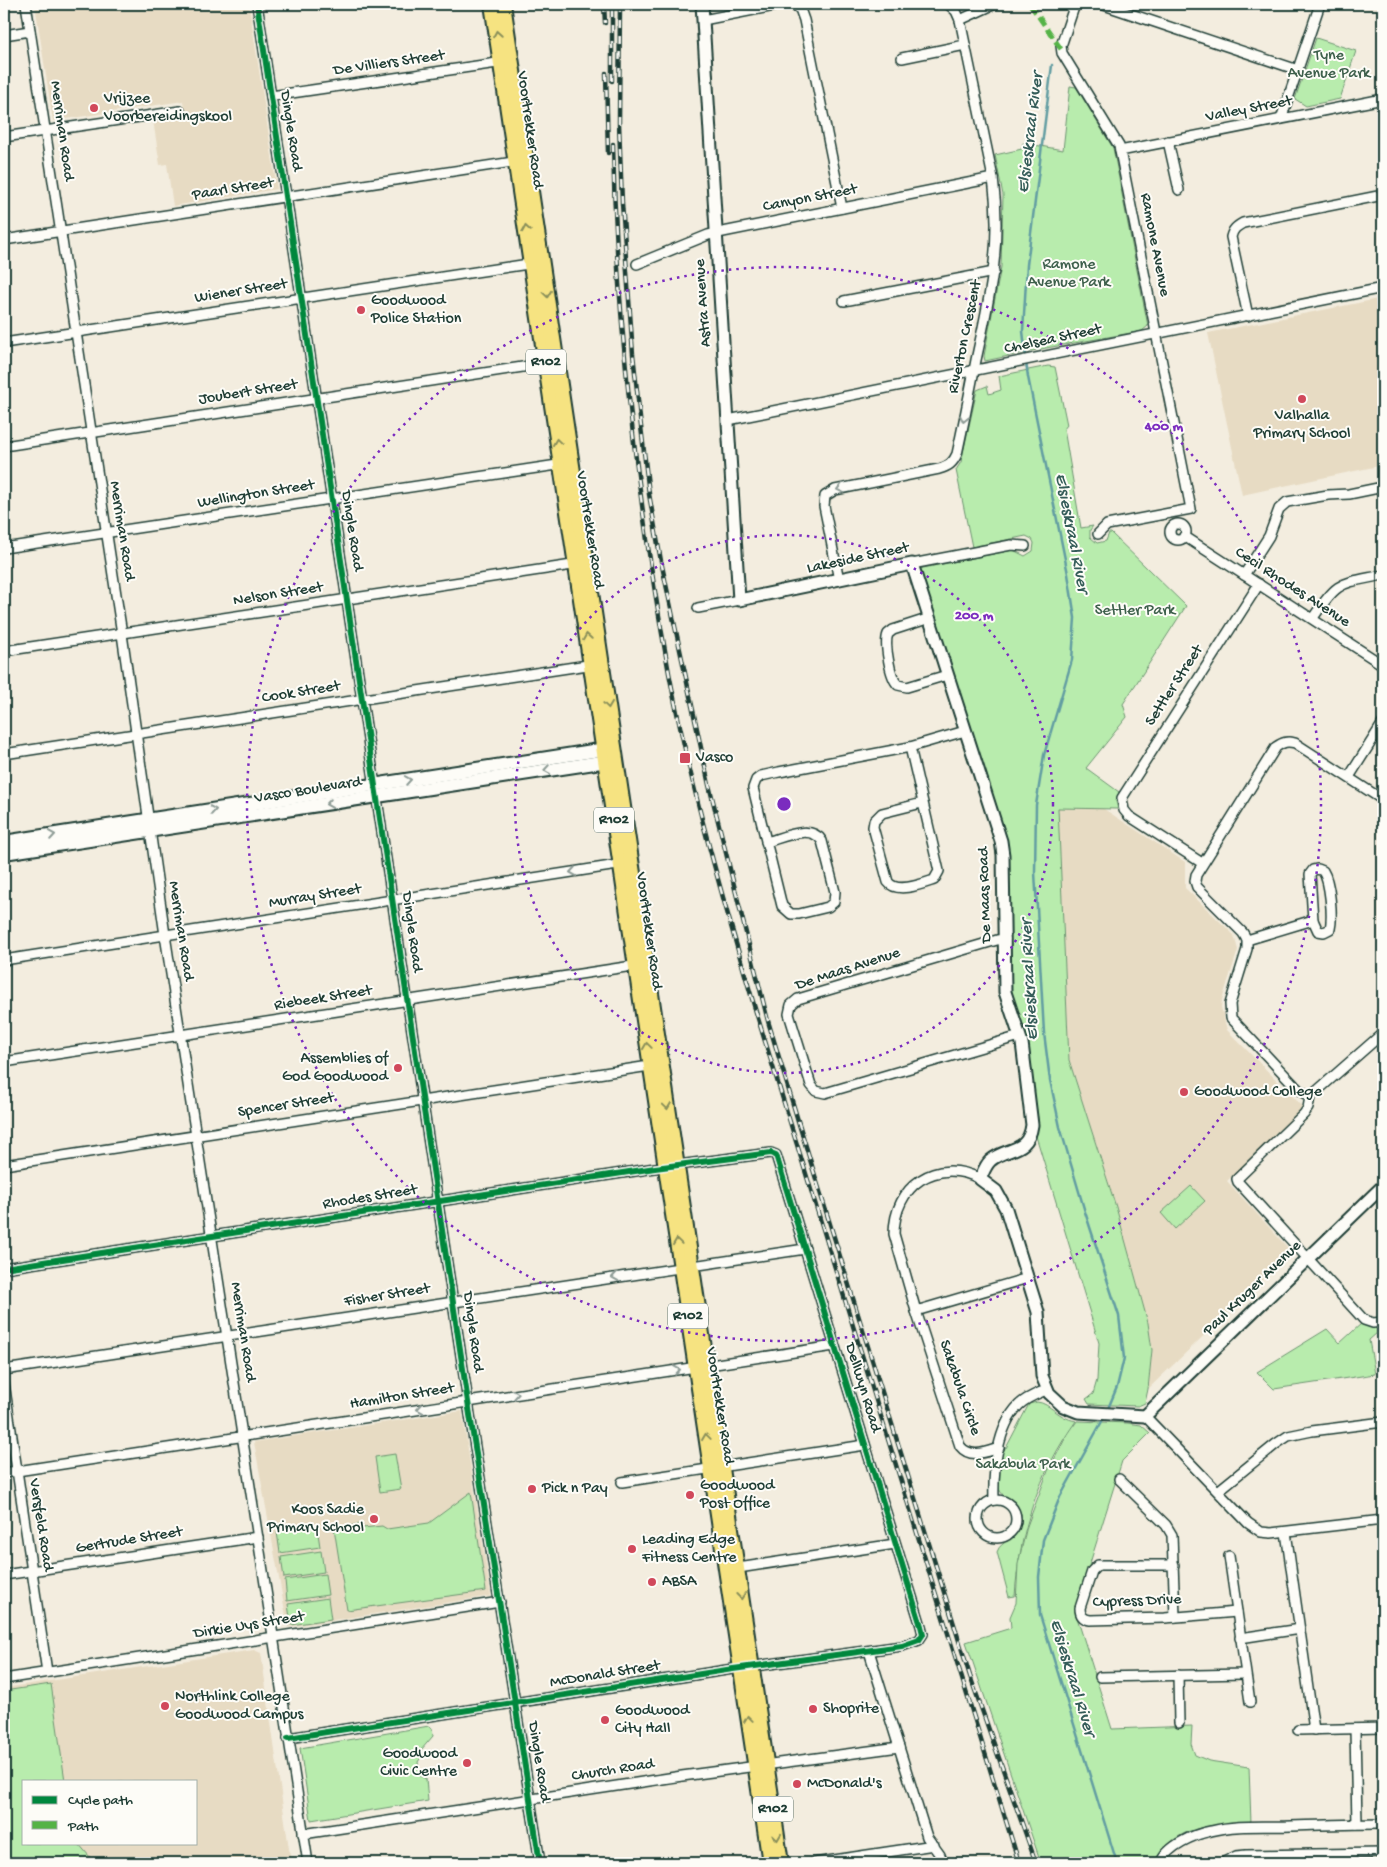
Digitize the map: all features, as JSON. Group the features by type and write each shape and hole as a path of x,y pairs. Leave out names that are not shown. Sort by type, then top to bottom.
{"main road":[{"name":"Voortrekker Road","path":"492,4 506,62 537,262 732,1569 760,1766 770,1863"},
{"name":"Voortrekker Road","path":"504,4 506,62"},
{"name":"Vasco Boulevard","path":"4,853 149,826 610,754"},
{"name":"Vasco Boulevard","path":"4,842 149,826"},
{"name":"Voortrekker Road","path":"760,1766 781,1863"}],"street":[{"name":"Merriman Road","path":"26,4 122,634 165,935 213,1236 308,1863"},
{"name":"Dingle Road","path":"257,4 468,1402 540,1863"},
{"name":"Astra Avenue","path":"702,4 739,600"},
{"path":"703,20 785,4"},
{"path":"793,4 800,9 804,20 842,208"},
{"name":"Riverton Crescent","path":"839,580 824,506 825,496 836,490 939,469 951,464 957,454 994,272 997,227 992,178 960,20 956,11 948,4"},
{"path":"960,20 995,4"},
{"name":"Ramone Avenue","path":"1075,4 1061,46 1062,53 1119,146 1190,509 1107,525 1098,534"},
{"path":"1101,4 1298,70"},
{"path":"1281,119 1320,4"},
{"path":"4,34 30,31"},
{"path":"902,58 965,45"},
{"name":"De Villiers Street","path":"271,96 506,62"},
{"name":"Valley Street","path":"1120,151 1383,100"},
{"path":"4,137 180,112"},
{"path":"1168,142 1179,190"},
{"name":"Paarl Street","path":"4,240 521,161"},
{"name":"Canyon Street","path":"638,264 716,233 992,178"},
{"path":"1248,316 1231,237 1232,231 1236,226 1242,222 1383,195"},
{"name":"Wiener Street","path":"4,344 537,262"},
{"path":"844,301 994,272"},
{"name":"Chelsea Street","path":"728,420 1383,288"},
{"name":"Joubert Street","path":"4,446 551,363"},
{"name":"Wellington Street","path":"4,548 566,464"},
{"path":"1244,575 1269,536 1279,509 1286,502 1328,495 1349,494 1383,487"},
{"name":"Cecil Rhodes Avenue","path":"1184,536 1383,665"},
{"name":"Lakeside Street","path":"698,608 1011,545 1025,546"},
{"name":"Nelson Street","path":"4,652 581,564"},
{"name":"De Maas Road","path":"912,564 1002,848 1005,872 1005,992 1020,1036 1032,1121 1030,1134 1026,1142 988,1162 980,1178"},
{"path":"1312,618 1327,597 1338,587 1383,575"},
{"name":"Settler Street","path":"1202,863 1129,816 1122,805 1122,798 1259,584"},
{"path":"930,618 893,630 888,634 886,644 893,678 898,685 907,687 947,675"},
{"name":"Cook Street","path":"4,754 596,664"},
{"path":"1349,777 1383,723"},
{"path":"766,842 803,832 810,832 819,836 822,841 835,892 835,897 828,907 799,914 790,914 782,906 766,842 753,788 756,780 761,776 910,747 966,732"},
{"path":"1310,1097 1299,1090 1236,1026 1230,1016 1230,1004 1247,940 1244,933 1197,886 1195,881 1196,875 1276,747 1281,744 1286,742 1295,743 1383,800"},
{"path":"910,747 922,803 938,862 939,874 934,880 902,888 894,887 888,882 873,827 874,821 882,813 922,803"},
{"name":"Murray Street","path":"4,960 626,864"},
{"path":"1318,869 1323,871 1327,879 1331,919 1330,929 1324,932 1318,931 1313,920 1310,874 1313,870 1318,869"},
{"path":"1247,940 1313,920"},
{"name":"De Maas Avenue","path":"1005,939 798,999 791,1005 789,1014 810,1085 816,1091 825,1093 1020,1036"},
{"name":"Riebeek Street","path":"4,1062 641,964"},
{"path":"1380,1323 1364,1320 1238,1182 1238,1177 1304,1114 1308,1108 1310,1097 1381,1039"},
{"name":"Spencer Street","path":"4,1165 656,1065"},
{"name":"Rhodes Street","path":"4,1268 671,1166 771,1153"},
{"name":"Dellwyn Road","path":"771,1153 777,1158 923,1634"},
{"name":"Sakabula Circle","path":"955,1171 980,1178 994,1188 1002,1199 1028,1278 1039,1316 1041,1368 1046,1390 1031,1396 1018,1405 1007,1423 999,1448 985,1453 974,1454 967,1452 960,1446 916,1311 894,1234 894,1220 897,1210 911,1188 928,1175 955,1171"},
{"name":"Paul Kruger Avenue","path":"1145,1416 1383,1186"},
{"name":"Fisher Street","path":"4,1370 805,1249"},
{"path":"916,1311 1028,1278"},
{"name":"Hamilton Street","path":"4,1473 834,1346"},
{"name":"Versfeld Road","path":"4,1383 47,1672"},
{"path":"1046,1390 1063,1406 1083,1412 1145,1416 1255,1529 1261,1532 1286,1532 1383,1520"},
{"path":"1218,1490 1288,1436 1383,1422"},
{"path":"622,1482 865,1445"},
{"path":"994,1500 993,1476 999,1448"},
{"path":"1119,1479 1170,1530 1173,1542 1175,1617"},
{"path":"994,1500 1001,1500 1008,1504 1016,1516 1013,1530 1001,1538 987,1536 979,1526 978,1520 981,1509 984,1505 994,1500"},
{"path":"1286,1532 1314,1730"},
{"name":"Gertrude Street","path":"4,1575 258,1537"},
{"path":"732,1569 895,1544"},
{"path":"1229,1556 1250,1702"},
{"name":"Cypress Drive","path":"1174,1565 1098,1565 1092,1571 1080,1612 1082,1617 1090,1620 1175,1617 1237,1612"},
{"name":"Dirkie Uys Street","path":"4,1679 500,1602"},
{"path":"1240,1638 1300,1629"},
{"name":"McDonald Street","path":"288,1738 746,1667 869,1651 912,1643 919,1640 923,1634"},
{"path":"869,1651 927,1837 943,1863"},
{"path":"1100,1677 1245,1674"},
{"path":"1178,1675 1179,1723"},
{"path":"1355,1728 1357,1824"},
{"path":"1298,1730 1383,1728"},
{"name":"Church Road","path":"303,1834 682,1776 899,1747"},
{"path":"1161,1863 1166,1854 1179,1845 1199,1834 1213,1830 1248,1826 1383,1824"},
{"path":"814,1863 934,1846"},
{"path":"1222,1863 1236,1856 1246,1855 1383,1853"}],"shaded area":[{"name":"Vrijzee Voorbereidingskool","path":"35,4 249,4 277,189 173,206 167,164 160,165 153,120 185,115 183,101 53,121"},
{"name":"Valhalla Primary School","path":"1383,298 1383,465 1242,495 1208,333"},
{"name":"Goodwood College","path":"1058,808 1104,809 1185,862 1185,888 1234,935 1238,950 1221,1007 1227,1030 1304,1108 1227,1181 1287,1247 1287,1256 1148,1389 1152,1350 1148,1323 1116,1207 1069,1060"},
{"name":"Koos Sadie Primary School","path":"462,1411 491,1596 288,1627 254,1442"},
{"path":"254,1650 261,1653 291,1863 4,1863 4,1688"}],"green space":[{"name":"Tyne Avenue Park","path":"1316,38 1356,51 1340,99 1306,106 1295,99"},
{"name":"Ramone Avenue Park","path":"1070,86 1076,87 1113,148 1148,326 1142,331 985,361 984,356 1001,267 1003,195 995,155 1022,149 1023,143 1063,150"},
{"name":"Settler Park","path":"1048,366 1055,367 1067,425 1064,429 1081,528 1093,526 1090,530 1090,537 1097,543 1106,541 1109,533 1111,533 1186,606 1123,704 1127,717 1086,768 1119,792 1116,801 1118,809 1058,808 1069,1060 1116,1207 1148,1323 1152,1350 1148,1389 1145,1403 1138,1406 1089,1404 1086,1399 1093,1394 1097,1380 1099,1343 1036,1136 1038,1119 1027,1043 1010,990 1009,869 919,570 1013,550 1025,556 1033,551 1034,543 1032,539 1026,536 972,547 956,470 961,462 977,390 987,386 989,394 1001,390 999,376"},
{"path":"1191,1186 1205,1201 1175,1229 1161,1213"},
{"path":"1362,1323 1377,1327 1377,1333 1369,1340 1375,1374 1274,1389 1257,1372 1327,1329 1340,1343"},
{"name":"Sakabula Park","path":"1037,1402 1046,1405 1064,1417 1076,1421 1051,1461 1041,1482 1026,1526 1017,1572 1015,1596 1009,1597 997,1552 1002,1545 1017,1534 1021,1524 1021,1516 1017,1506 1000,1491 997,1472 1003,1447 1006,1448 1029,1404"},
{"path":"1077,1421 1141,1425 1150,1433 1122,1461 1075,1611 1112,1729 1192,1726 1191,1744 1195,1755 1209,1761 1249,1767 1251,1823 1209,1826 1184,1834 1173,1840 1155,1863 1041,1863 966,1642 1011,1628 1010,1617 1016,1603 1018,1564 1027,1526 1048,1471"},
{"path":"395,1454 401,1489 380,1492 375,1457"},
{"path":"471,1492 486,1591 347,1610 334,1528 362,1524 363,1528 382,1526 387,1529 429,1523"},
{"path":"317,1526 320,1547 280,1553 277,1532"},
{"path":"321,1551 324,1572 284,1578 281,1557"},
{"path":"325,1574 328,1595 287,1601 285,1580"},
{"path":"328,1598 331,1619 291,1625 288,1604"},
{"path":"51,1684 65,1780 22,1780 22,1844 79,1844 95,1863 4,1863 4,1691"},
{"path":"429,1726 432,1728 433,1736 421,1750 421,1757 418,1762 420,1776 426,1779 428,1801 311,1820 300,1748"}],"waterway":[{"name":"Elsieskraal River","path":"1026,357 1023,331 1027,265 1052,65"},
{"name":"Elsieskraal River","path":"1026,362 1075,618 1072,660 1044,755 1036,805 1035,872 1044,1033 1050,1080 1060,1127 1119,1316 1124,1358 1117,1387 1107,1411"},
{"name":"Elsieskraal River","path":"1105,1416 1060,1497 1043,1540 1039,1577 1040,1615 1117,1863"}],"railway":[{"path":"604,4 605,23"},
{"path":"612,4 612,81"},
{"path":"620,4 619,123 622,203 633,354 640,418 649,494 661,561 709,785 768,1021 799,1124 970,1676 1036,1863"},
{"path":"606,73 608,153"},
{"path":"613,144 619,277 630,409 647,541 669,673 687,759 720,886 756,1012 1019,1863"}],"marked path":[{"path":"1030,4 1061,49"}],"cycle path":[{"path":"257,4 468,1402 540,1863"},
{"path":"4,1268 655,1168 771,1153 776,1155 921,1626 923,1634 919,1640 902,1646 733,1669 288,1738"}],"place":[{"name":"Vrijzee Voorbereidingskool","path":"94,108"},
{"name":"Goodwood Police Station","path":"361,310"},
{"name":"Valhalla Primary School","path":"1302,399"},
{"name":"Vasco","path":"685,758"},
{"name":"Assemblies of God Goodwood","path":"398,1068"},
{"name":"Goodwood College","path":"1184,1092"},
{"name":"Pick n Pay","path":"532,1489"},
{"name":"Goodwood Post Office","path":"690,1495"},
{"name":"Koos Sadie Primary School","path":"374,1519"},
{"name":"Leading Edge Fitness Centre","path":"632,1549"},
{"name":"ABSA","path":"652,1582"},
{"name":"Northlink College Goodwood Campus","path":"165,1706"},
{"name":"Shoprite","path":"813,1709"},
{"name":"Goodwood City Hall","path":"605,1720"},
{"name":"Goodwood Civic Centre","path":"467,1763"},
{"name":"McDonald's","path":"797,1784"}]}
